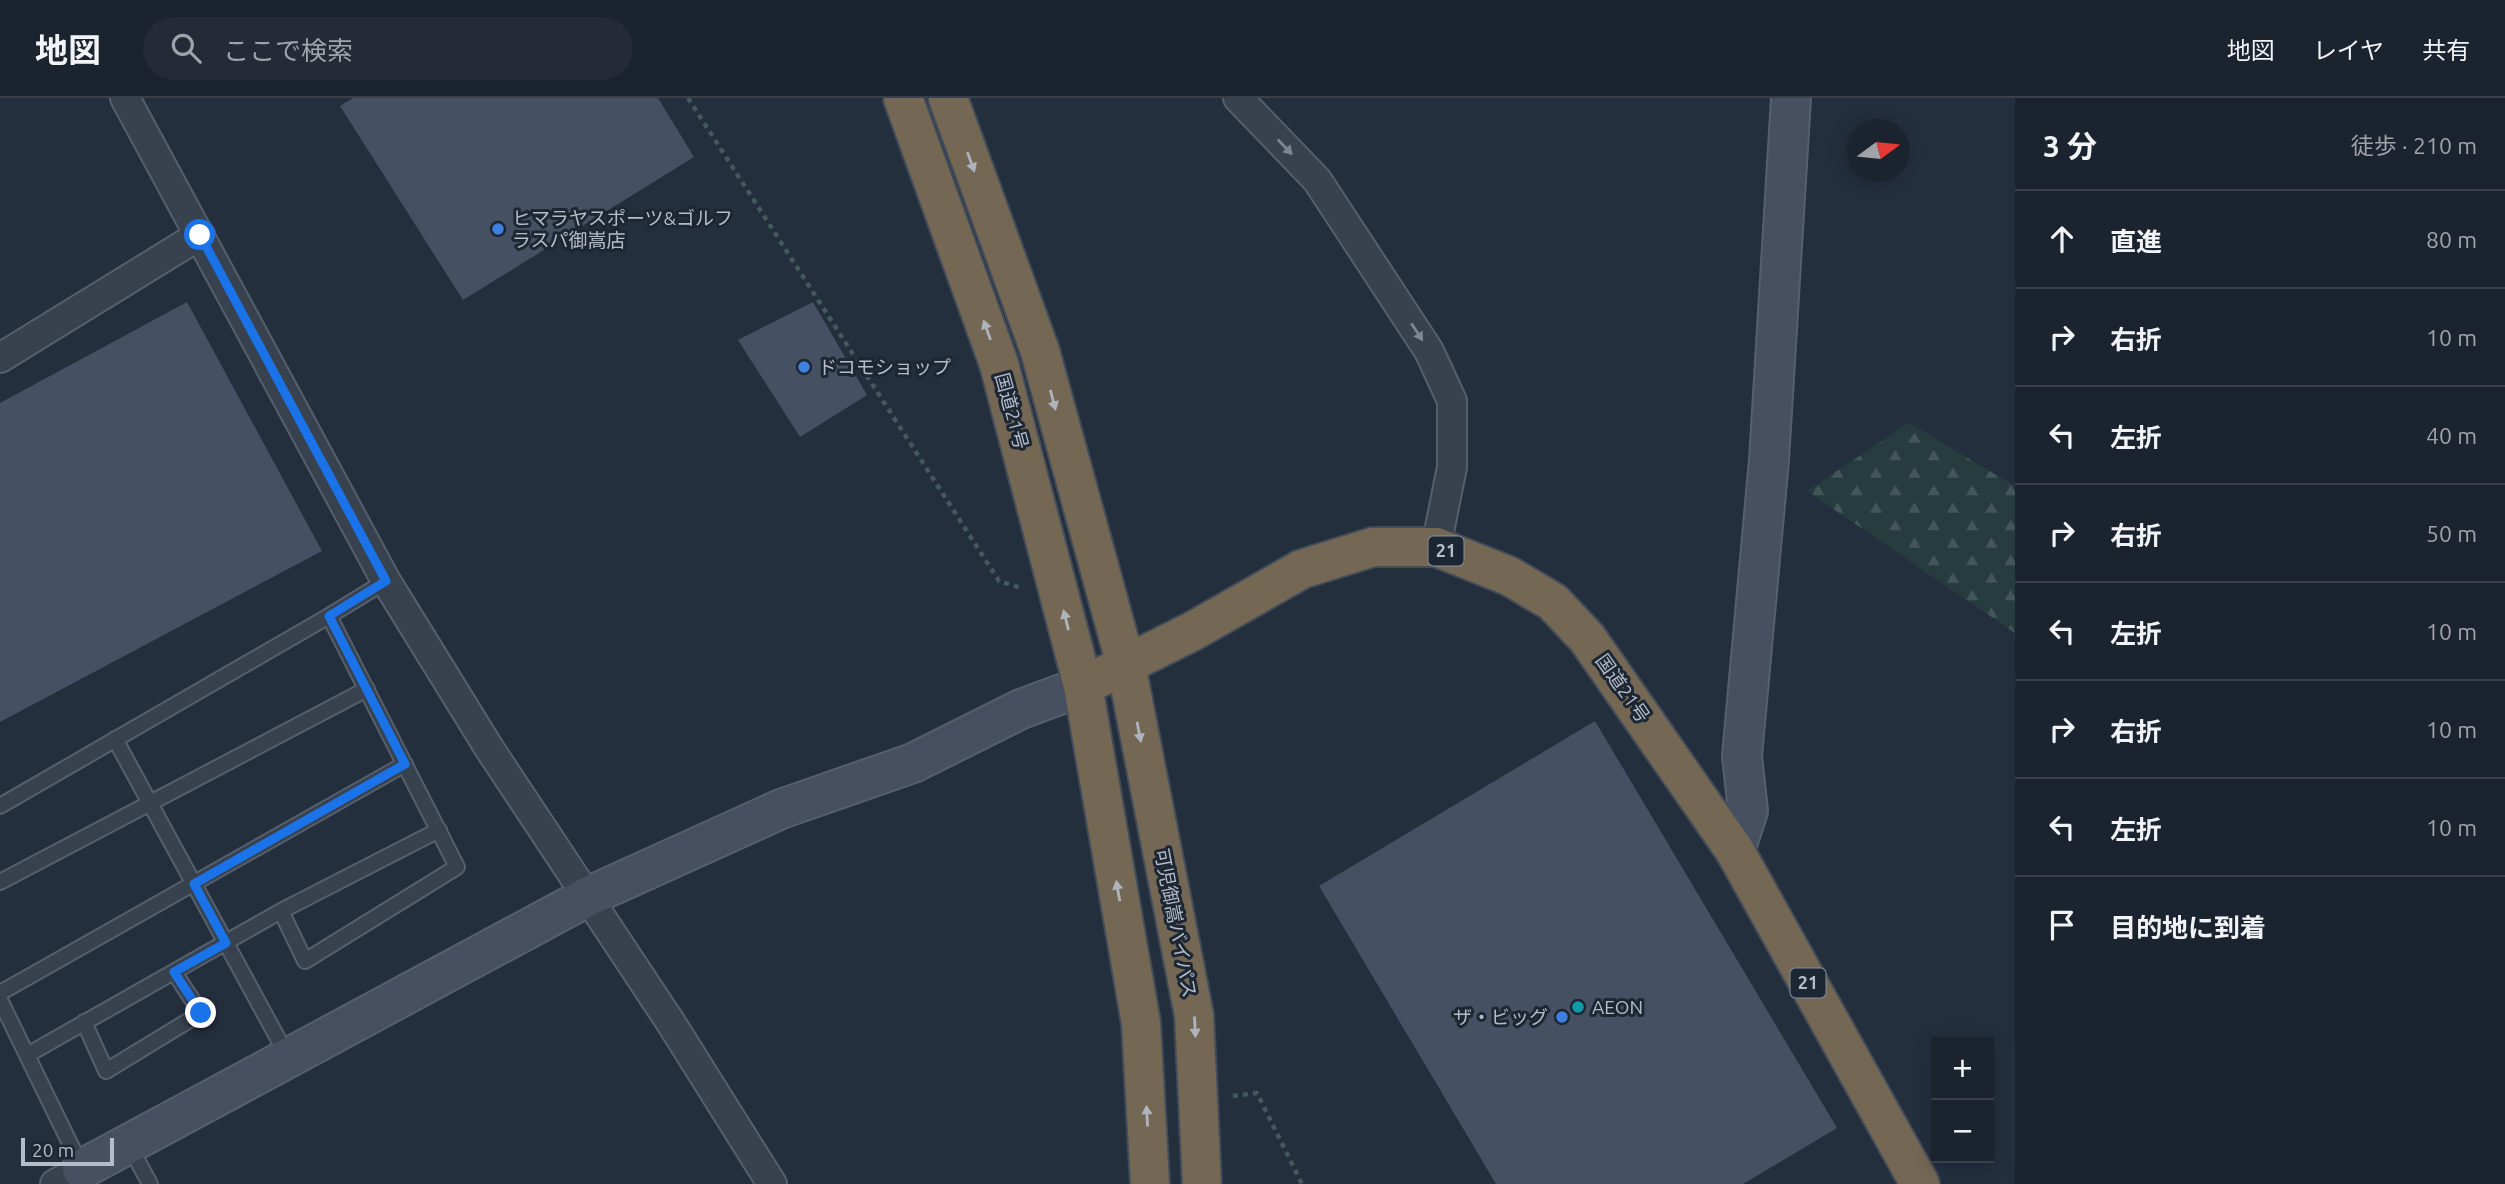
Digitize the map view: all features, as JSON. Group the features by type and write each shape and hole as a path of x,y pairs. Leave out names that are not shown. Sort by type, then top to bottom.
{"highway":[{"name":"国道21号","path":"903,98 999,364 1083,686 1302,569 1373,547 1436,547 1509,576 1553,602 1587,638 1735,851 1920,1184"},
{"path":"948,98 1040,351 1126,665"},
{"name":"可児御嵩バイパス","path":"1126,665 1194,1015 1202,1184"},
{"path":"1083,686 1142,1023 1150,1184"}],"street":[{"path":"125,98 386,581 489,748 772,1184"},
{"path":"1238,98 1317,180 1429,351 1452,401 1452,467 1436,547"},
{"path":"1735,851 1748,811 1742,756 1769,460 1791,98"},
{"path":"0,358 200,235"},
{"path":"69,1177 587,897 781,809 913,763 1021,709 1083,686"}],"lane":[{"path":"0,806 386,581"},
{"path":"281,911 305,961 457,867 329,616"},
{"path":"0,882 367,689"},
{"path":"115,739 288,1057"},
{"path":"0,993 405,764"},
{"path":"29,1054 281,911 439,830"},
{"path":"84,1022 106,1071 201,1013 174,972"},
{"path":"0,1000 29,1054 69,1177"},
{"path":"129,1144 150,1184"}],"path":[{"path":"688,98 999,581 1028,591"},
{"path":"1229,1096 1257,1093 1302,1184"}],"green space":[{"path":"1909,423 2015,486 2015,633 1807,491"}],"building":[{"name":"ヒマラヤスポーツ&ゴルフ ラスパ御嵩店","path":"353,98 658,98 694,157 463,300 340,106"},
{"path":"187,302 322,551 0,722 0,403"},
{"name":"ドコモショップ","path":"813,302 867,395 800,437 738,340"},
{"name":"AEON","path":"1595,721 1837,1128 1743,1184 1496,1184 1319,886"}],"place":[{"name":"ヒマラヤスポーツ&ゴルフ ラスパ御嵩店","path":"498,229"},
{"name":"ドコモショップ","path":"804,367"},
{"name":"AEON","path":"1578,1007"},
{"name":"ザ・ビッグ","path":"1562,1017"}],"route":[{"path":"200,235 386,581 329,616 405,764 194,884 226,943 174,972 201,1013"}]}
